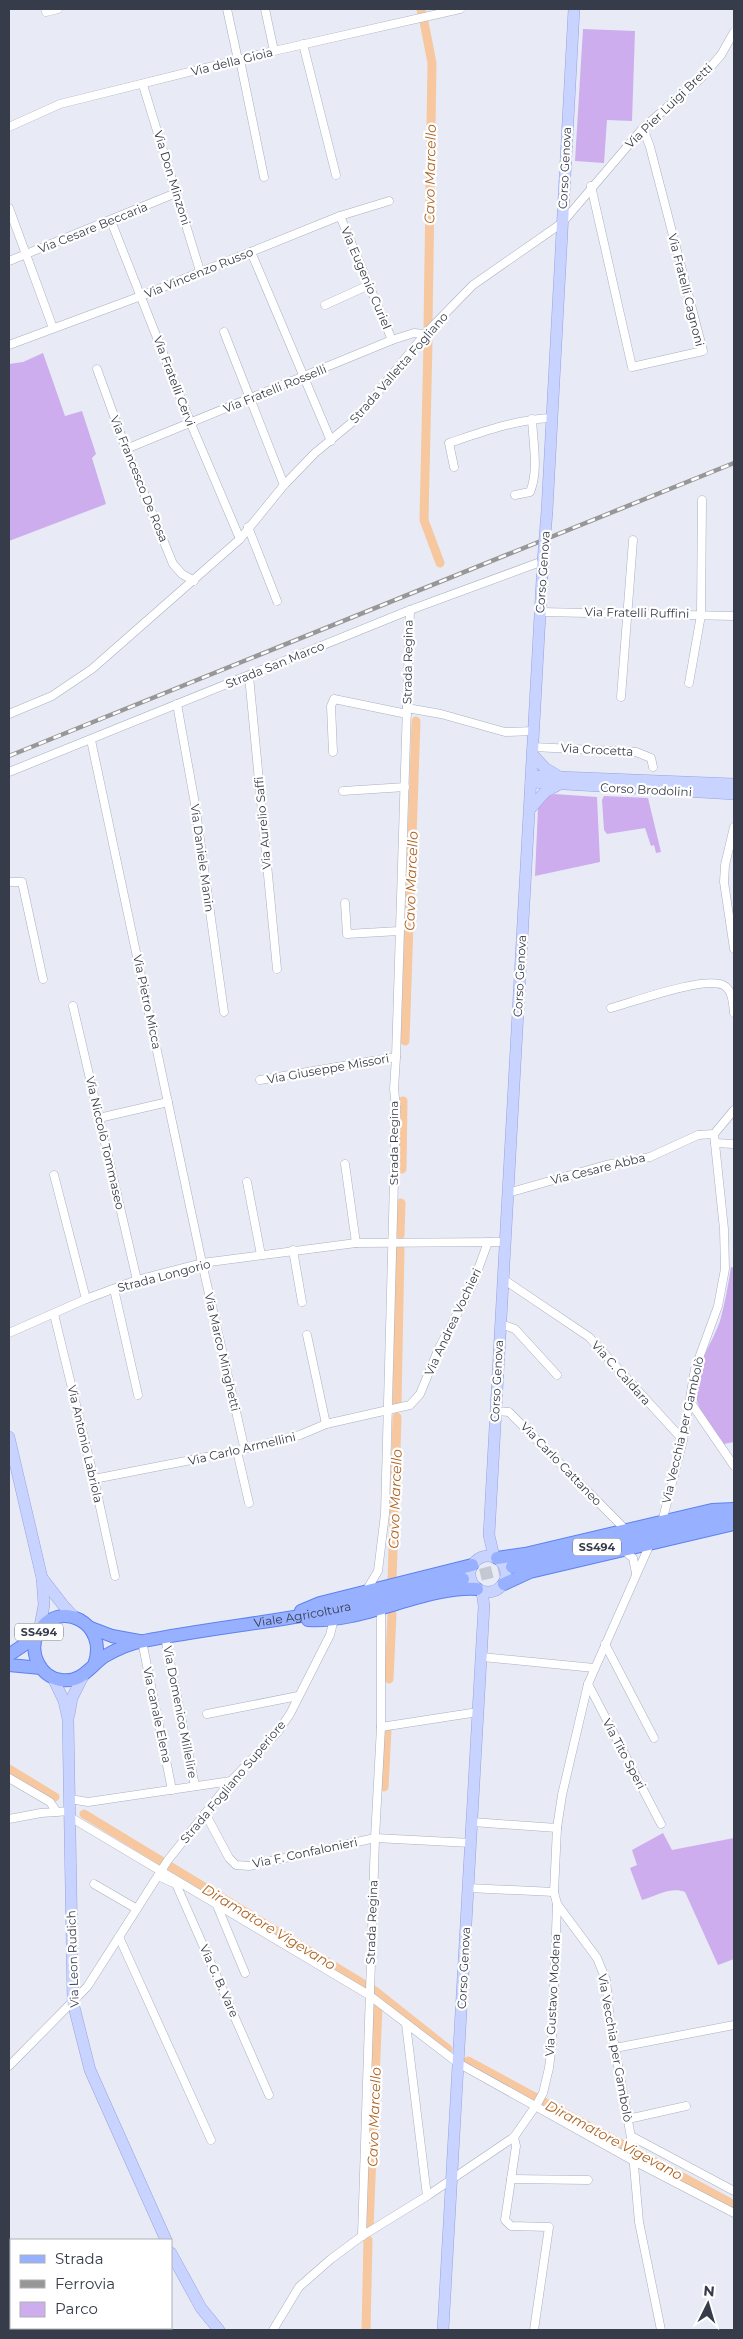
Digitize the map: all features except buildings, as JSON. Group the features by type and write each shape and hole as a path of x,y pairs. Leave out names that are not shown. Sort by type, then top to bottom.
{"main road":[{"name":"Corso Genova","path":"443,2330 482,1657 483,1591 504,1584 506,1572 504,1566 495,1558 489,1535 574,9"},
{"path":"529,810 545,792 559,781 545,768 532,751"},
{"name":"Corso Brodolini","path":"531,779 734,794"},
{"name":"Corso Brodolini","path":"559,781 734,784"},
{"path":"9,1437 42,1578 44,1605 38,1634"},
{"path":"286,1618 315,1604 387,1587 476,1561 525,1554 712,1510 734,1509"},
{"name":"SS494","path":"512,1567 734,1514"},
{"path":"504,1584 530,1572 734,1524"},
{"name":"Corso Genova","path":"476,1561 489,1535"},
{"path":"476,1561 470,1578 483,1591"},
{"path":"42,1578 75,1618"},
{"name":"Viale Agricoltura","path":"83,1676 94,1665 114,1651 142,1641 330,1610 462,1579"},
{"path":"286,1618 319,1621 334,1619 451,1591 483,1591"},
{"name":"SS494","path":"9,1655 38,1634 51,1620 67,1616 75,1618"},
{"name":"Viale Agricoltura","path":"75,1618 91,1628 112,1636 142,1641"},
{"path":"91,1628 98,1646 94,1665"},
{"name":"SS494","path":"38,1634 34,1652 41,1668"},
{"path":"9,1665 41,1668 53,1678 64,1701 68,1719"},
{"path":"53,1678 68,1680 83,1676"},
{"path":"68,1719 72,1698 83,1676"},
{"name":"Via Leon Rudich","path":"68,1719 73,2003 90,2070 166,2239"},
{"path":"172,2255 201,2308 219,2330"}],"street":[{"path":"46,12 58,9"},
{"path":"227,9 264,177"},
{"path":"265,9 274,51"},
{"name":"Via della Gioia","path":"9,127 60,104 303,44 460,9"},
{"name":"Via Pier Luigi Bretti","path":"562,222 591,186 643,128 700,79 721,54 734,32"},
{"path":"303,44 336,175"},
{"name":"Via Don Minzoni","path":"143,85 200,271"},
{"name":"Via Fratelli Cagnoni","path":"591,186 632,367 703,351 650,147 643,128"},
{"name":"Via Cesare Beccaria","path":"9,261 176,193"},
{"name":"Via Vincenzo Russo","path":"9,344 141,296 340,216 389,201"},
{"path":"9,208 53,328"},
{"name":"Via Eugenio Curiel","path":"340,216 392,340"},
{"name":"Via Fratelli Cervi","path":"111,221 191,424 240,539"},
{"name":"Strada Valletta Fogliano","path":"9,714 52,696 92,669 194,581 240,539 284,485 316,453 356,420 425,334 473,285 562,222"},
{"path":"251,252 331,441"},
{"path":"325,304 369,285"},
{"path":"224,332 284,485"},
{"name":"Via Fratelli Rosselli","path":"126,449 191,424 392,340 414,333 425,334"},
{"name":"Via Francesco De Rosa","path":"97,369 126,449 174,564 182,574 194,581"},
{"path":"454,467 449,443 532,419 550,418"},
{"path":"515,495 530,492 532,486 534,460 532,419"},
{"path":"689,683 701,615 702,500"},
{"path":"248,527 277,601"},
{"path":"622,696 633,540"},
{"name":"Strada San Marco","path":"9,772 410,610 543,561"},
{"name":"Strada Regina","path":"365,1592 374,1581 378,1571 385,1514 396,1107 394,1090 410,610"},
{"name":"Via Fratelli Ruffini","path":"540,612 628,612 734,616"},
{"name":"Via Aurelio Saffi","path":"249,676 277,969"},
{"name":"Strada Regina","path":"333,752 331,706 334,700 407,711"},
{"name":"Via Daniele Manin","path":"177,704 195,804 224,1012"},
{"path":"407,711 441,714 505,732 534,731"},
{"name":"Via Pietro Micca","path":"91,740 202,1263"},
{"name":"Via Crocetta","path":"532,751 636,752 651,758 653,767"},
{"path":"343,791 405,787"},
{"path":"734,827 725,864 724,882 734,949"},
{"path":"9,882 22,882 43,979"},
{"path":"345,903 347,934 399,930"},
{"path":"611,1008 688,986 708,983 724,985 730,992 734,1013"},
{"name":"Via Niccolò Tommaseo","path":"73,1006 137,1280"},
{"name":"Via Giuseppe Missori","path":"260,1080 396,1057"},
{"path":"100,1118 168,1102"},
{"path":"714,1134 734,1110"},
{"name":"Via Cesare Abba","path":"508,1193 606,1165 650,1157 698,1135 714,1134"},
{"name":"Via Vecchia per Gambolò","path":"662,1522 691,1403 695,1369 718,1306 725,1269 724,1229 714,1134"},
{"path":"715,1143 734,1144"},
{"path":"345,1164 356,1243"},
{"path":"54,1175 86,1299"},
{"path":"247,1182 261,1255"},
{"name":"Via Andrea Vochieri","path":"388,1411 407,1407 420,1394 439,1348 472,1286 488,1242"},
{"name":"Strada Longorio","path":"9,1333 86,1299 137,1280 202,1263 356,1243 505,1242"},
{"path":"293,1250 302,1302"},
{"name":"Via Marco Minghetti","path":"202,1263 242,1442"},
{"name":"Via C. Caldara","path":"503,1280 589,1338 683,1440"},
{"path":"114,1289 138,1395"},
{"name":"Via Antonio Labriola","path":"54,1314 94,1479 115,1576"},
{"path":"500,1324 515,1329 557,1375"},
{"path":"308,1335 326,1424"},
{"path":"691,1403 734,1466"},
{"name":"Via Carlo Armellini","path":"94,1479 237,1451 300,1435 326,1424 388,1411"},
{"name":"Via Carlo Cattaneo","path":"496,1411 509,1412 622,1526"},
{"path":"237,1451 249,1503"},
{"name":"Via Vecchia per Gambolò","path":"650,1544 588,1684 574,1739 557,1828 554,1892 557,1904 597,1958 606,1980 615,2048 631,2140 639,2222 661,2330"},
{"path":"623,1550 634,1558 636,1574"},
{"path":"378,1571 380,1581 387,1587"},
{"name":"Strada Regina","path":"362,2236 375,1838 381,1727 381,1607"},
{"name":"Strada Fogliano Superiore","path":"9,2066 87,1987 168,1860 231,1781 277,1733 290,1714 330,1635 334,1619"},
{"name":"Via Domenico Millelire","path":"166,1637 195,1786"},
{"name":"Via canale Elena","path":"142,1641 172,1790"},
{"path":"605,1644 654,1738"},
{"path":"482,1657 594,1668"},
{"name":"Via Tito Speri","path":"588,1684 661,1824"},
{"path":"207,1714 298,1696"},
{"path":"381,1727 478,1712"},
{"path":"9,1778 50,1802 57,1812"},
{"path":"70,1799 88,1802 231,1781"},
{"path":"9,1819 57,1812 70,1814 161,1871 370,1994 458,2064 734,2213"},
{"name":"Via F. Confalonieri","path":"205,1813 229,1858 236,1865 249,1866 375,1838"},
{"path":"472,1822 557,1828"},
{"path":"375,1838 471,1843"},
{"name":"Via G. B. Vare","path":"161,1871 176,1884 270,2095"},
{"path":"94,1884 137,1909"},
{"path":"468,1888 554,1892"},
{"path":"216,1903 245,1973"},
{"name":"Via Gustavo Modena","path":"273,2330 298,2287 362,2236 514,2137 543,2093 549,2068 552,2044 557,1904"},
{"path":"119,1937 211,2140"},
{"path":"406,2024 426,2196"},
{"path":"615,2048 734,2025"},
{"path":"628,2119 686,2106"},
{"path":"514,2137 516,2146 505,2220 511,2226 549,2227 534,2330"},
{"path":"631,2140 734,2190"},
{"path":"511,2179 588,2180"}],"green space":[{"path":"583,29 635,31 632,121 607,120 604,163 575,161"},
{"path":"43,353 65,416 82,411 96,454 92,458 106,504 9,541 9,364 23,362"},
{"path":"555,794 597,797 600,862 535,876 538,808 546,797"},
{"path":"604,796 648,798 661,852 656,853 654,845 651,846 645,828 607,834 604,830 602,800"},
{"path":"731,1267 734,1268 734,1442 724,1444 699,1407 696,1380 702,1360 720,1321"},
{"path":"663,1833 672,1850 734,1838 734,1959 718,1965 685,1892 680,1890 669,1891 642,1900 630,1868 637,1865 632,1850"}],"waterway":[{"name":"Cavo Marcello","path":"421,9 422,14"},
{"name":"Cavo Marcello","path":"424,22 432,63 428,326"},
{"name":"Cavo Marcello","path":"428,342 424,520 440,563"},
{"name":"Cavo Marcello","path":"405,1041 416,721"},
{"path":"402,1169 403,1101"},
{"name":"Cavo Marcello","path":"400,1235 401,1203"},
{"name":"Cavo Marcello","path":"397,1405 400,1249"},
{"name":"Cavo Marcello","path":"392,1582 397,1417"},
{"name":"Cavo Marcello","path":"389,1679 392,1614"},
{"name":"Cavo Marcello","path":"384,1787 387,1730"},
{"name":"Diramatore Vigevano","path":"9,1769 55,1797"},
{"name":"Diramatore Vigevano","path":"84,1814 375,1991 448,2049"},
{"name":"Cavo Marcello","path":"369,2228 378,2005"},
{"name":"Diramatore Vigevano","path":"468,2061 734,2205"},
{"name":"Cavo Marcello","path":"366,2330 368,2240"}],"tunnel":[{"path":"463,1579 512,1567"}],"railway":[{"path":"9,756 734,463"}]}
